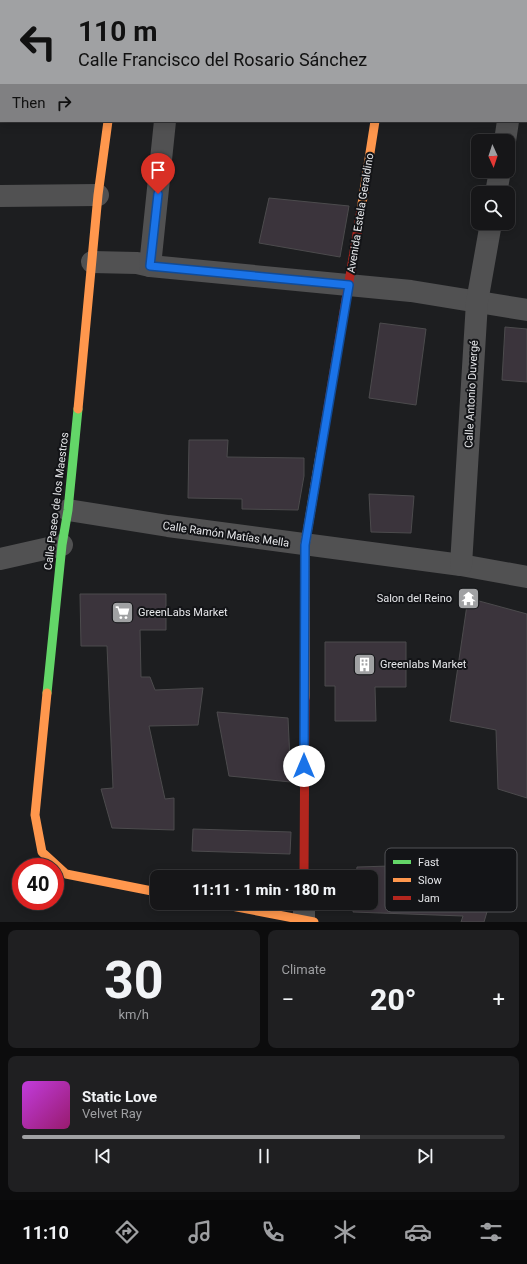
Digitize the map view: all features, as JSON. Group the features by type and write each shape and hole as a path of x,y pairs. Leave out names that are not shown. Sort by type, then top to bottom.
{"main road":[{"name":"Calle Paseo de los Maestros","path":"108,122 98,195 68,510 62,546 35,815 42,852 66,874 150,891"},
{"name":"Avenida Estela Geraldino","path":"304,870 305,545 375,122"},
{"path":"261,910 306,917"}],"street":[{"path":"150,266 166,122"},
{"path":"506,134 508,122"},
{"path":"0,196 98,195"},
{"name":"Calle Antonio Duvergé","path":"461,565 477,302 490,230"},
{"path":"92,262 137,264 411,291 527,310"},
{"name":"Calle Ramón Matías Mella","path":"68,510 168,526 461,565 527,577"},
{"path":"0,559 62,546"}],"building":[{"path":"269,198 349,206 340,257 259,243"},
{"path":"380,323 426,329 416,405 369,398"},
{"path":"505,327 527,329 527,382 502,380"},
{"path":"189,440 228,440 227,457 304,458 304,476 298,510 242,509 242,499 188,498"},
{"path":"369,494 414,496 411,533 371,532"},
{"path":"80,594 166,594 166,630 140,630 141,677 150,677 155,690 203,688 198,725 149,726 165,799 174,798 174,830 112,828 101,789 113,788 107,646 81,646"},
{"path":"468,598 527,614 527,798 498,789 496,730 450,721"},
{"name":"Greenlabs Market","path":"325,642 406,642 406,687 375,687 376,721 335,721 335,686 325,686"},
{"path":"217,712 288,718 291,782 229,776"},
{"path":"193,829 291,832 290,854 192,851"},
{"path":"385,866 385,912 487,912 484,922 461,922 463,916 353,912 353,910 378,910 378,870 357,870 357,867"}],"traffic: fast":[{"path":"47,693 78,409"}],"traffic: slow":[{"path":"78,409 98,195 108,122"},
{"path":"361,210 375,122"},
{"path":"305,698 305,545 321,449"},
{"path":"47,693 35,815 42,852 66,874 150,891"},
{"path":"252,910 314,922"}],"traffic: jam":[{"path":"321,449 361,210"},
{"path":"304,870 305,698"}],"place":[{"name":"Salon del Reino","path":"468,598"},
{"name":"GreenLabs Market","path":"123,612"},
{"name":"Greenlabs Market","path":"365,664"}],"route":[{"path":"158,194 150,266 349,285 305,545 304,766"}]}
